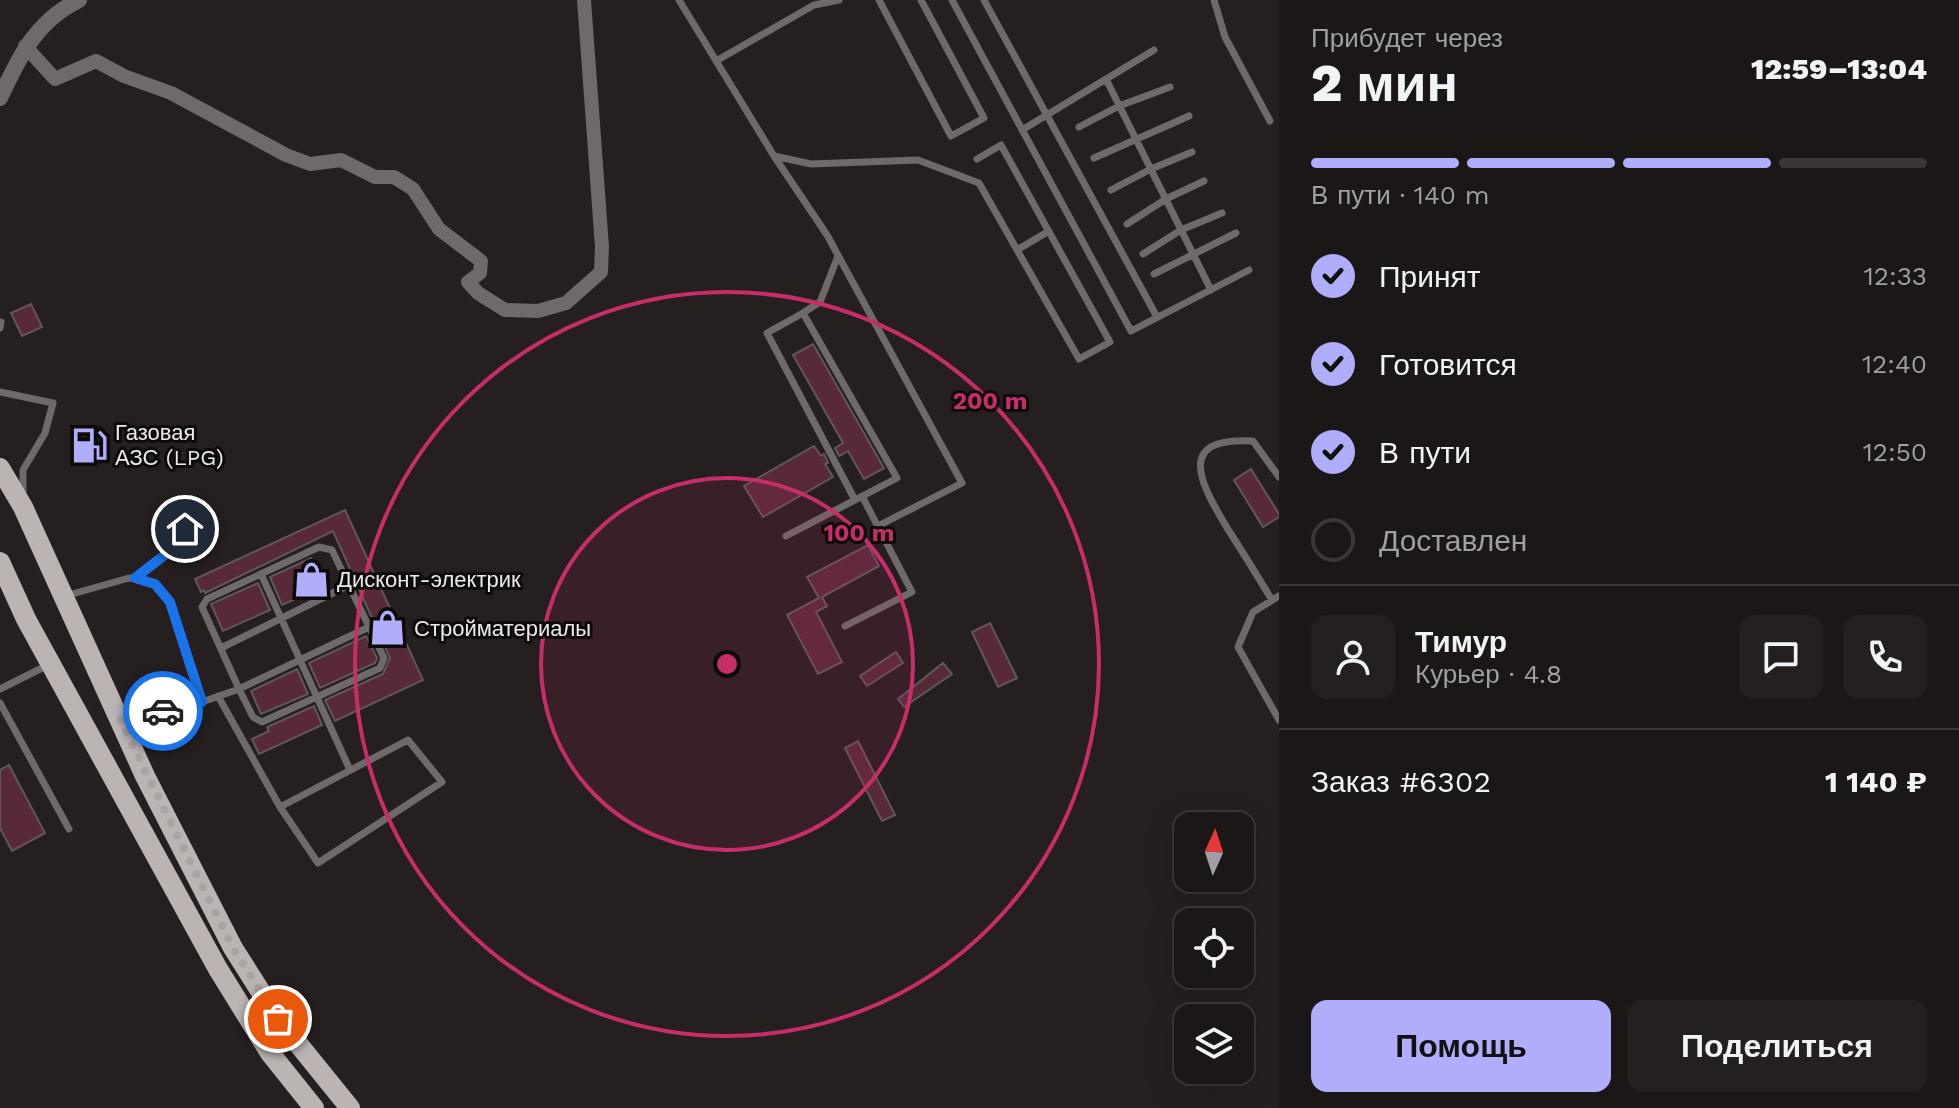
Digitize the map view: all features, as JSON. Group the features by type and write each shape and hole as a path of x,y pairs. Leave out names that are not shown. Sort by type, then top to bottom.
{"main road":[{"path":"0,468 23,507 120,720 233,948 278,1019 350,1108"},
{"path":"0,562 50,663 218,969 270,1053 314,1108"}],"street":[{"path":"0,98 25,46 45,25 79,0"},
{"path":"25,46 55,79 96,61 124,76 171,93 286,155 310,164 341,160 375,177 394,177 413,189 439,229 481,261 480,273 468,282 478,293 505,310 538,311 566,303 601,272 602,247 584,0"}],"lane":[{"path":"679,0 838,256 962,483 878,526"},
{"path":"716,61 814,5 839,0"},
{"path":"879,0 951,136 984,118 921,0"},
{"path":"952,0 1131,331 1249,270"},
{"path":"984,0 1157,317"},
{"path":"1214,0 1225,37 1270,121"},
{"path":"1022,130 1154,50"},
{"path":"1106,79 1211,290"},
{"path":"1079,127 1119,106 1170,87"},
{"path":"1094,158 1189,116"},
{"path":"774,156 811,164 918,160 979,183 1079,359 1110,342 1001,145 977,159"},
{"path":"1111,190 1192,152"},
{"path":"1127,224 1166,199 1204,181"},
{"path":"1143,254 1181,230 1222,213"},
{"path":"1017,250 1049,231"},
{"path":"1154,274 1236,233"},
{"path":"838,256 820,302 767,333 859,498 878,526 912,592 845,626"},
{"path":"786,536 897,478 803,313"},
{"path":"0,392 53,403 45,433 23,470 23,507"},
{"path":"1279,477 1253,441 1218,443 1206,450 1200,461 1201,479 1212,502 1276,598 1253,612 1238,647 1279,720"},
{"path":"135,578 179,544 185,529 178,521"},
{"path":"319,547 332,550 384,658 380,668 262,722 253,717 202,607 207,599 261,574 319,547"},
{"path":"261,574 350,770"},
{"path":"64,596 118,580 135,578 155,584 170,602 202,702"},
{"path":"221,648 349,585"},
{"path":"120,720 202,702 239,689 369,627"},
{"path":"0,689 50,663"},
{"path":"218,696 280,807 318,863 442,782 408,740 280,807"},
{"path":"0,703 69,829"}],"building":[{"path":"31,304 42,327 22,336 11,313"},
{"path":"813,344 884,468 864,479 848,451 839,456 835,448 843,443 793,355"},
{"path":"814,446 821,456 824,454 828,463 825,464 833,477 763,517 744,486"},
{"path":"1251,469 1279,514 1263,527 1234,480"},
{"name":"Стройматериалы","path":"345,510 423,680 335,721 325,700 383,674 390,658 333,531 205,593 204,590 201,592 195,579"},
{"path":"868,545 879,566 822,597 827,606 816,612 842,662 818,674 787,615 819,598 807,577"},
{"path":"311,558 324,586 282,605 270,577"},
{"path":"258,583 270,610 223,631 211,604"},
{"path":"990,623 1017,678 998,687 972,632"},
{"path":"366,636 377,658 375,663 320,688 309,663"},
{"path":"896,652 903,663 867,686 860,676"},
{"path":"943,663 952,674 904,707 898,699"},
{"path":"297,669 308,694 261,714 251,691"},
{"path":"314,706 322,725 259,754 252,739 269,731 267,727"},
{"path":"858,741 895,815 882,821 845,748"},
{"path":"9,765 45,833 12,851 0,828 0,770"}],"way so far":[{"path":"163,711 120,720 145,776 233,948 278,1019"}],"place":[{"name":"Газовая АЗС (LPG)","path":"89,445"},
{"name":"Дисконт-электрик","path":"311,579"},
{"name":"Стройматериалы","path":"388,628"}],"route":[{"path":"163,711 202,702 170,602 155,584 135,578 179,544 185,529"}]}
